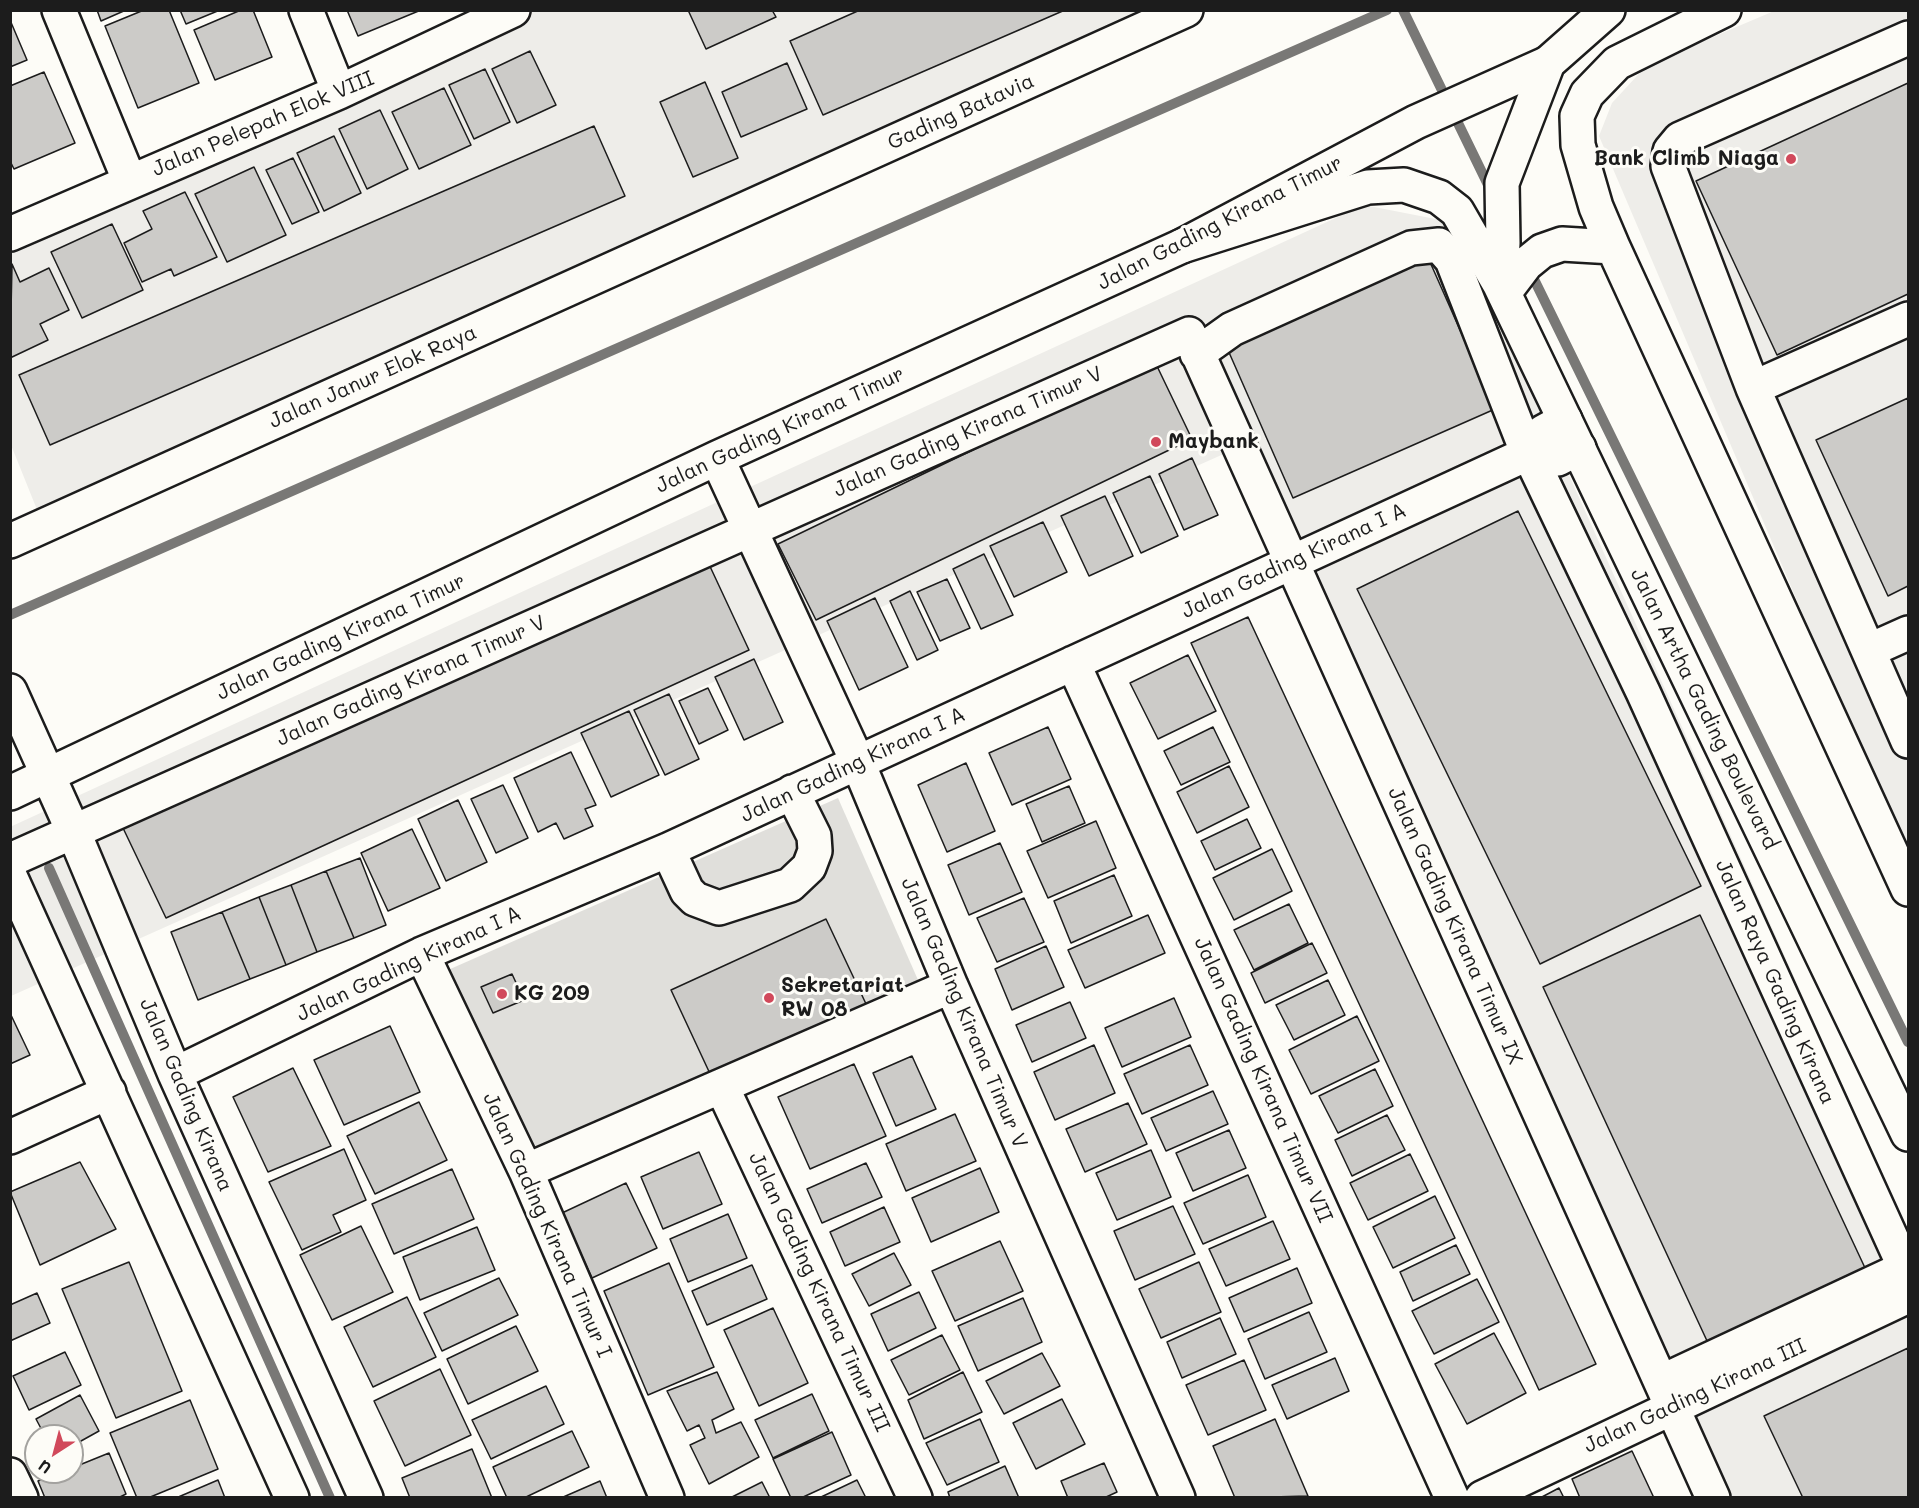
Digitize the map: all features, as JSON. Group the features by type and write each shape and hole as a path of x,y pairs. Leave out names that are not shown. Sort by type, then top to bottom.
{"street":[{"path":"59,10 130,182"},
{"path":"306,10 339,92"},
{"name":"Jalan Pelepah Elok VIII","path":"10,234 339,92 513,10"},
{"name":"Gading Batavia","path":"736,214 1186,10"},
{"path":"1507,285 1503,243 1502,183 1548,63 1608,10"},
{"path":"1724,10 1617,63 1587,94 1576,116 1578,145 1596,207 1604,245 1908,889"},
{"path":"1908,38 1680,139 1670,151 1668,166 1754,388 1908,741"},
{"name":"Jalan Gading Kirana Timur","path":"10,793 48,777 717,458 1182,246 1416,122 1548,63"},
{"name":"Jalan Artha Gading Boulevard","path":"1182,246 1368,187 1404,185 1438,197 1457,211 1507,285 1572,434 1908,1134"},
{"name":"Jalan Janur Elok Raya","path":"10,541 736,214"},
{"path":"1507,285 1526,264 1542,251 1563,244 1604,245"},
{"path":"1193,344 1219,335 1411,248 1439,245 1452,260 1529,453 1558,459 1572,434"},
{"path":"1754,388 1908,320"},
{"name":"Jalan Gading Kirana Timur V","path":"74,833 747,529 1193,344"},
{"name":"Jalan Gading Kirana Timur IX","path":"1193,344 1713,1497"},
{"name":"Jalan Gading Kirana I A","path":"175,1074 422,954 668,850 1529,453"},
{"name":"Jalan Raya Gading Kirana","path":"1529,453 1643,692 1905,1268 1666,1394"},
{"name":"Jalan Gading Kirana Timur V","path":"717,458 747,529 858,764 951,986 1178,1497"},
{"path":"1870,650 1908,633"},
{"name":"Jalan Gading Kirana Timur VII","path":"1073,663 1452,1497"},
{"name":"Jalan Gading Kirana","path":"10,691 74,833 175,1074 366,1497"},
{"path":"668,850 687,891 695,899 719,908 790,885 809,867 815,851 814,836 792,792"},
{"path":"10,860 74,833"},
{"path":"10,876 292,1497"},
{"name":"Jalan Gading Kirana Timur I","path":"422,954 526,1171 667,1497"},
{"path":"526,1171 951,986"},
{"name":"Jalan Gading Kirana Timur III","path":"722,1087 915,1497"},
{"path":"10,1137 110,1092"},
{"name":"Jalan Gading Kirana III","path":"1482,1497 1666,1394 1908,1296"},
{"path":"10,1475 21,1497"}],"shaded area":[{"path":"516,11 1207,11 46,532 11,445 10,230"},
{"path":"1774,11 1908,11 1908,861 1599,136 1612,103 1647,65"},
{"path":"1364,205 1456,223 1908,1231 1908,1497 1732,1497 1255,440 11,996 10,827"},
{"path":"838,798 918,980 533,1149 448,970"}],"building":[{"path":"97,10 126,10 101,21"},
{"path":"144,10 169,10 199,83 138,108 105,26"},
{"path":"180,10 220,10 186,24"},
{"path":"241,10 253,10 272,57 215,80 194,30"},
{"path":"347,10 421,10 358,36"},
{"path":"688,10 772,10 776,17 706,49"},
{"path":"860,10 1065,10 823,115 790,41"},
{"path":"10,20 27,60 10,67"},
{"path":"530,51 556,105 517,123 492,69"},
{"path":"787,63 807,109 741,137 722,92"},
{"path":"485,69 510,122 474,139 449,85"},
{"path":"44,72 75,143 14,169 10,161 10,86"},
{"path":"705,82 738,158 693,177 660,102"},
{"path":"1908,83 1908,294 1777,355 1696,181"},
{"path":"444,88 471,145 419,169 392,112"},
{"path":"380,110 408,169 367,189 339,129"},
{"path":"594,126 625,196 50,445 19,375"},
{"path":"334,136 361,193 324,211 297,153"},
{"path":"293,158 319,212 292,224 266,170"},
{"path":"254,167 286,235 227,262 195,194"},
{"path":"185,192 217,257 174,276 171,269 142,282 124,243 152,229 143,211"},
{"path":"112,224 143,290 82,318 51,252"},
{"path":"1426,253 1495,409 1293,498 1224,341"},
{"path":"12,264 20,282 49,268 69,310 40,324 48,340 10,358"},
{"path":"1155,362 1192,439 816,620 778,544"},
{"path":"1908,398 1908,586 1888,596 1816,440"},
{"path":"1192,458 1218,515 1184,530 1159,474"},
{"path":"1150,476 1178,536 1141,553 1113,493"},
{"path":"1105,496 1133,556 1089,576 1061,516"},
{"path":"1518,511 1701,886 1540,964 1357,589"},
{"path":"1043,522 1067,572 1014,597 990,546"},
{"path":"984,554 1013,615 981,629 953,569"},
{"path":"707,560 749,650 166,918 123,828"},
{"path":"947,579 970,628 940,641 917,592"},
{"path":"910,591 938,650 917,660 890,601"},
{"path":"875,598 908,667 859,690 827,621"},
{"path":"1248,617 1596,1364 1539,1390 1191,643"},
{"path":"1188,655 1216,711 1158,739 1130,683"},
{"path":"754,659 783,722 744,740 715,677"},
{"path":"708,688 728,730 699,744 679,701"},
{"path":"669,694 699,759 665,775 634,710"},
{"path":"629,711 659,775 611,797 581,733"},
{"path":"1048,727 1071,779 1012,805 989,753"},
{"path":"1213,727 1230,762 1181,785 1164,751"},
{"path":"571,752 596,805 585,809 593,826 564,839 556,823 538,832 514,778"},
{"path":"966,763 995,831 947,852 918,785"},
{"path":"1229,766 1249,807 1197,833 1177,792"},
{"path":"503,785 528,838 496,853 471,799"},
{"path":"1069,786 1085,823 1042,842 1026,804"},
{"path":"458,800 487,862 446,881 418,819"},
{"path":"1247,819 1261,848 1215,870 1201,841"},
{"path":"1096,821 1116,868 1048,898 1027,851"},
{"path":"412,829 440,888 388,911 361,853"},
{"path":"1000,843 1022,892 969,915 948,865"},
{"path":"1272,849 1292,891 1234,920 1213,878"},
{"path":"360,858 386,925 354,938 326,871"},
{"path":"326,871 354,938 317,952 291,885"},
{"path":"1114,875 1132,916 1071,943 1054,901"},
{"path":"291,885 317,952 286,965 259,897"},
{"path":"259,897 286,965 250,979 222,912"},
{"path":"1024,898 1044,942 997,962 977,918"},
{"path":"1289,904 1308,943 1254,970 1234,930"},
{"path":"222,912 250,979 198,1000 171,932"},
{"path":"1148,915 1165,953 1085,988 1068,950"},
{"path":"1700,915 1866,1270 1708,1343 1543,987"},
{"name":"Sekretariat RW 08","path":"826,919 867,1006 712,1078 671,990"},
{"path":"1312,943 1327,973 1265,1003 1251,973"},
{"path":"1046,946 1064,987 1012,1010 995,969"},
{"name":"KG 209","path":"512,974 524,1000 493,1013 481,987"},
{"path":"1328,980 1345,1015 1294,1040 1276,1005"},
{"path":"1174,998 1191,1037 1122,1067 1105,1028"},
{"path":"1070,1002 1086,1038 1032,1062 1016,1025"},
{"path":"10,1013 30,1055 10,1064"},
{"path":"1357,1016 1379,1061 1311,1094 1289,1050"},
{"path":"390,1026 420,1092 344,1125 314,1060"},
{"path":"1094,1045 1115,1093 1055,1120 1034,1072"},
{"path":"1190,1045 1208,1085 1142,1114 1124,1074"},
{"path":"912,1056 936,1109 896,1126 873,1073"},
{"path":"854,1064 886,1136 810,1169 778,1097"},
{"path":"293,1068 331,1146 268,1172 233,1097"},
{"path":"1375,1069 1393,1106 1338,1133 1319,1096"},
{"path":"1213,1091 1228,1124 1166,1151 1151,1118"},
{"path":"419,1102 447,1160 375,1194 347,1136"},
{"path":"1128,1103 1147,1144 1085,1172 1066,1129"},
{"path":"955,1114 976,1161 906,1191 886,1144"},
{"path":"1387,1115 1405,1150 1352,1176 1335,1140"},
{"path":"1229,1130 1246,1168 1193,1191 1176,1153"},
{"path":"344,1149 366,1200 333,1215 341,1232 302,1250 269,1182"},
{"path":"1151,1150 1171,1197 1117,1220 1096,1173"},
{"path":"699,1152 722,1204 663,1229 641,1177"},
{"path":"1410,1154 1428,1191 1368,1220 1350,1183"},
{"path":"80,1162 116,1229 40,1265 10,1192"},
{"path":"866,1163 882,1197 822,1223 807,1189"},
{"path":"980,1168 999,1212 931,1242 912,1198"},
{"path":"452,1169 474,1219 394,1254 372,1204"},
{"path":"1248,1175 1266,1217 1203,1244 1184,1203"},
{"path":"626,1183 657,1248 592,1278 562,1213"},
{"path":"1435,1196 1455,1238 1393,1268 1373,1227"},
{"path":"1173,1206 1195,1254 1135,1280 1114,1231"},
{"path":"884,1207 900,1242 845,1266 830,1232"},
{"path":"728,1214 747,1258 688,1282 670,1239"},
{"path":"1273,1221 1290,1259 1226,1286 1209,1249"},
{"path":"361,1226 393,1292 332,1320 300,1255"},
{"path":"477,1227 495,1270 420,1300 403,1257"},
{"path":"1000,1241 1023,1291 955,1321 932,1271"},
{"path":"1456,1245 1470,1274 1413,1301 1400,1272"},
{"path":"894,1253 911,1285 869,1306 852,1274"},
{"path":"129,1262 182,1391 116,1418 62,1289"},
{"path":"1199,1262 1221,1312 1161,1338 1139,1289"},
{"path":"669,1263 714,1367 648,1395 604,1291"},
{"path":"752,1265 767,1299 707,1325 692,1291"},
{"path":"1297,1268 1312,1303 1244,1332 1229,1298"},
{"path":"499,1278 518,1315 442,1351 424,1313"},
{"path":"1477,1279 1499,1322 1434,1354 1412,1311"},
{"path":"919,1292 936,1328 888,1351 871,1314"},
{"path":"37,1293 50,1323 10,1341 10,1305"},
{"path":"407,1297 436,1357 373,1387 344,1327"},
{"path":"1023,1298 1042,1342 978,1371 958,1326"},
{"path":"773,1308 808,1383 759,1406 724,1330"},
{"path":"1309,1312 1327,1352 1265,1379 1248,1339"},
{"path":"1220,1318 1236,1354 1182,1378 1167,1342"},
{"path":"516,1326 538,1371 468,1404 447,1359"},
{"path":"1494,1333 1526,1393 1467,1424 1435,1364"},
{"path":"942,1335 960,1370 909,1395 891,1360"},
{"path":"1908,1348 1908,1498 1803,1498 1764,1416"},
{"path":"65,1352 81,1385 29,1410 13,1376"},
{"path":"1042,1353 1060,1386 1004,1414 986,1381"},
{"path":"1335,1358 1349,1391 1287,1419 1272,1385"},
{"path":"1244,1360 1266,1410 1208,1435 1186,1385"},
{"path":"440,1369 471,1435 405,1466 374,1401"},
{"path":"717,1372 734,1409 712,1420 716,1433 741,1422 759,1457 709,1484 690,1445 705,1438 699,1425 687,1431 667,1391"},
{"path":"963,1372 982,1412 924,1439 908,1400"},
{"path":"546,1386 564,1424 491,1459 472,1420"},
{"path":"812,1394 829,1431 773,1458 755,1420"},
{"path":"80,1395 99,1431 84,1439 84,1424 39,1424 36,1419"},
{"path":"1062,1399 1085,1444 1036,1469 1013,1423"},
{"path":"190,1400 218,1469 148,1498 137,1498 110,1433"},
{"path":"980,1419 999,1462 947,1485 926,1443"},
{"path":"1275,1419 1308,1496 1235,1498 1213,1446"},
{"path":"572,1431 589,1467 524,1498 507,1498 493,1467"},
{"path":"832,1432 851,1475 801,1498 791,1498 773,1459"},
{"path":"472,1449 492,1498 410,1498 402,1478"},
{"path":"1632,1451 1654,1498 1580,1498 1572,1479"},
{"path":"109,1453 126,1494 118,1498 45,1498 39,1484 84,1484 84,1463"},
{"path":"1104,1463 1117,1492 1104,1498 1068,1498 1061,1481"},
{"path":"1005,1466 1019,1498 950,1498 948,1492"},
{"path":"218,1480 225,1498 176,1498"},
{"path":"857,1480 866,1498 819,1498"},
{"path":"600,1481 607,1498 561,1498"},
{"path":"762,1482 770,1498 730,1498"},
{"path":"1559,1488 1564,1498 1540,1498"}],"waterway":[{"path":"10,615 1387,10"},
{"path":"1403,10 1492,193"},
{"path":"1528,267 1908,1042"},
{"path":"49,868 330,1498"}],"place":[{"name":"Bank Climb Niaga","path":"1791,159"},
{"name":"Maybank","path":"1156,442"},
{"name":"KG 209","path":"502,994"},
{"name":"Sekretariat RW 08","path":"769,998"}]}
